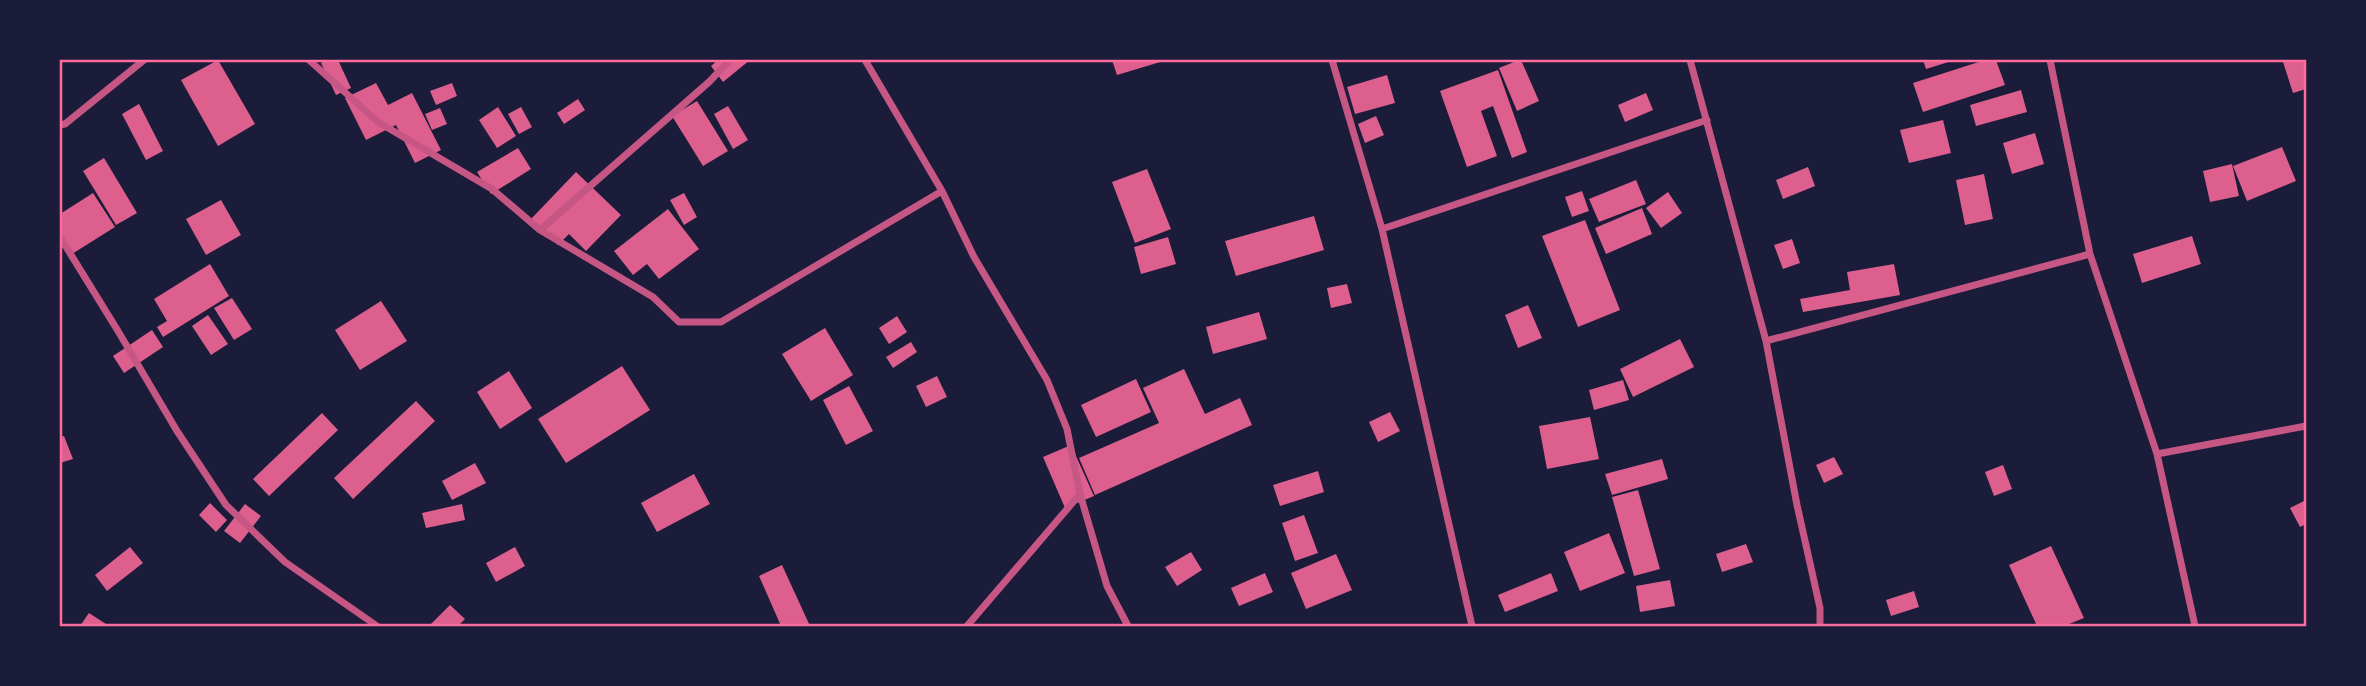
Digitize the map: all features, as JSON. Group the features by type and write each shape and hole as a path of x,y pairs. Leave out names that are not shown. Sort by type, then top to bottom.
{"street":[{"path":"60,125 65,124 144,60"},
{"path":"309,60 378,122 492,189 540,230 653,297 679,322 721,322 942,191"},
{"path":"540,230 709,82 730,60"},
{"path":"865,60 942,191 974,257 1047,380 1067,429 1080,494 1107,586 1128,626"},
{"path":"1332,60 1382,229 1472,626"},
{"path":"1690,60 1766,341 1797,505 1820,608 1820,626"},
{"path":"2050,60 2090,254 2157,454 2195,626"},
{"path":"1382,229 1707,120"},
{"path":"60,237 177,431 226,505 285,562 377,626"},
{"path":"1766,341 2090,254"},
{"path":"2157,454 2306,426"},
{"path":"967,626 1080,494"}],"building":[{"path":"218,60 255,124 218,146 181,80"},
{"path":"338,60 351,88 336,95 321,63"},
{"path":"718,60 750,60 723,82 711,66"},
{"path":"1112,60 1167,60 1117,75"},
{"path":"1519,60 1539,101 1517,111 1499,68"},
{"path":"1923,60 1955,60 1926,69"},
{"path":"1985,60 1996,60 2005,85 1923,112 1913,83"},
{"path":"2306,60 2306,89 2293,93 2283,62"},
{"path":"1498,70 1527,152 1512,158 1493,106 1481,111 1497,156 1467,167 1440,91"},
{"path":"1387,75 1395,103 1355,114 1347,87"},
{"path":"376,83 388,105 412,93 441,150 415,163 396,125 366,140 345,98"},
{"path":"452,83 457,96 436,105 430,91"},
{"path":"2021,90 2027,112 1976,126 1970,105"},
{"path":"1646,93 1653,110 1625,122 1618,105"},
{"path":"578,99 585,110 564,124 557,113"},
{"path":"697,101 728,151 703,166 672,116"},
{"path":"139,104 163,151 146,160 122,114"},
{"path":"728,106 748,140 733,149 714,114"},
{"path":"498,107 516,136 497,148 479,120"},
{"path":"521,107 532,127 519,134 508,114"},
{"path":"440,108 447,124 432,130 425,114"},
{"path":"1376,116 1384,135 1365,143 1358,124"},
{"path":"1943,120 1951,153 1909,163 1900,130"},
{"path":"2035,133 2044,164 2012,174 2003,143"},
{"path":"2282,147 2296,181 2247,201 2233,166"},
{"path":"518,148 531,169 491,194 477,172"},
{"path":"104,158 137,213 116,225 83,171"},
{"path":"2232,164 2239,196 2210,202 2203,171"},
{"path":"1808,167 1815,186 1783,199 1776,180"},
{"path":"1147,169 1171,229 1135,243 1112,182"},
{"path":"576,172 621,215 586,251 569,234 558,245 531,219"},
{"path":"1984,174 1993,219 1965,225 1956,180"},
{"path":"1636,180 1646,204 1599,222 1589,199"},
{"path":"1582,191 1589,211 1572,217 1565,197"},
{"path":"1668,192 1682,213 1661,228 1646,208"},
{"path":"93,193 115,227 72,254 60,235 60,214"},
{"path":"684,193 697,217 684,225 670,200"},
{"path":"221,200 241,235 206,255 186,219"},
{"path":"1642,208 1652,234 1606,254 1595,228"},
{"path":"668,209 699,249 659,279 647,264 633,275 614,251"},
{"path":"1314,216 1324,250 1236,276 1225,241"},
{"path":"1585,220 1620,310 1578,327 1542,236"},
{"path":"2192,236 2201,264 2142,283 2133,254"},
{"path":"1168,237 1176,264 1141,274 1134,247"},
{"path":"1792,239 1800,263 1783,269 1774,245"},
{"path":"210,264 229,296 163,337 157,327 167,321 154,299"},
{"path":"1894,264 1900,295 1803,312 1800,299 1850,290 1847,272"},
{"path":"1347,284 1352,303 1331,308 1327,288"},
{"path":"232,298 252,329 234,340 214,308"},
{"path":"381,301 407,341 360,370 335,330"},
{"path":"1528,305 1542,338 1518,348 1505,315"},
{"path":"1259,312 1267,339 1213,354 1206,327"},
{"path":"208,315 228,344 211,355 192,326"},
{"path":"897,316 907,332 889,344 879,328"},
{"path":"825,328 853,375 811,401 782,354"},
{"path":"152,330 163,347 124,373 113,356"},
{"path":"1680,339 1694,367 1633,397 1620,369"},
{"path":"911,342 917,352 893,368 886,357"},
{"path":"622,366 650,410 566,463 538,419"},
{"path":"1184,369 1205,414 1240,398 1252,425 1095,495 1079,458 1159,423 1143,388"},
{"path":"509,371 532,408 500,429 477,392"},
{"path":"937,376 947,397 926,407 916,386"},
{"path":"1136,379 1151,412 1096,437 1081,405"},
{"path":"1623,380 1629,400 1594,410 1589,390"},
{"path":"849,386 873,431 846,445 823,400"},
{"path":"416,401 435,421 353,499 334,478"},
{"path":"1390,412 1400,431 1378,442 1369,422"},
{"path":"322,413 338,430 269,496 253,479"},
{"path":"1590,417 1599,459 1547,469 1539,426"},
{"path":"64,436 73,459 60,463 60,437"},
{"path":"1071,445 1094,496 1065,508 1043,457"},
{"path":"1834,457 1843,474 1824,483 1816,465"},
{"path":"1662,459 1668,479 1612,495 1605,474"},
{"path":"475,463 486,483 452,500 442,481"},
{"path":"2003,465 2012,489 1994,496 1985,472"},
{"path":"1318,471 1324,492 1280,506 1273,485"},
{"path":"694,474 710,504 657,532 641,503"},
{"path":"1638,490 1660,569 1634,576 1612,497"},
{"path":"2306,500 2306,524 2300,527 2290,508"},
{"path":"210,503 227,520 216,532 199,515"},
{"path":"245,504 261,516 240,543 224,531"},
{"path":"462,504 465,520 426,528 422,513"},
{"path":"1304,515 1318,553 1295,561 1282,523"},
{"path":"1609,533 1625,573 1580,591 1564,552"},
{"path":"1746,544 1753,562 1722,572 1716,554"},
{"path":"2051,546 2084,618 2064,626 2037,626 2009,565"},
{"path":"130,547 143,563 107,591 95,575"},
{"path":"515,547 525,566 496,582 486,563"},
{"path":"1191,552 1202,570 1177,586 1165,567"},
{"path":"1336,554 1352,590 1306,609 1291,573"},
{"path":"782,565 810,626 781,626 759,576"},
{"path":"1265,573 1273,592 1239,606 1231,588"},
{"path":"1551,573 1558,591 1505,612 1498,595"},
{"path":"1670,580 1675,606 1640,612 1636,586"},
{"path":"1914,591 1919,607 1891,616 1886,600"},
{"path":"450,605 465,619 458,626 429,626"},
{"path":"89,613 109,626 80,626"}]}
